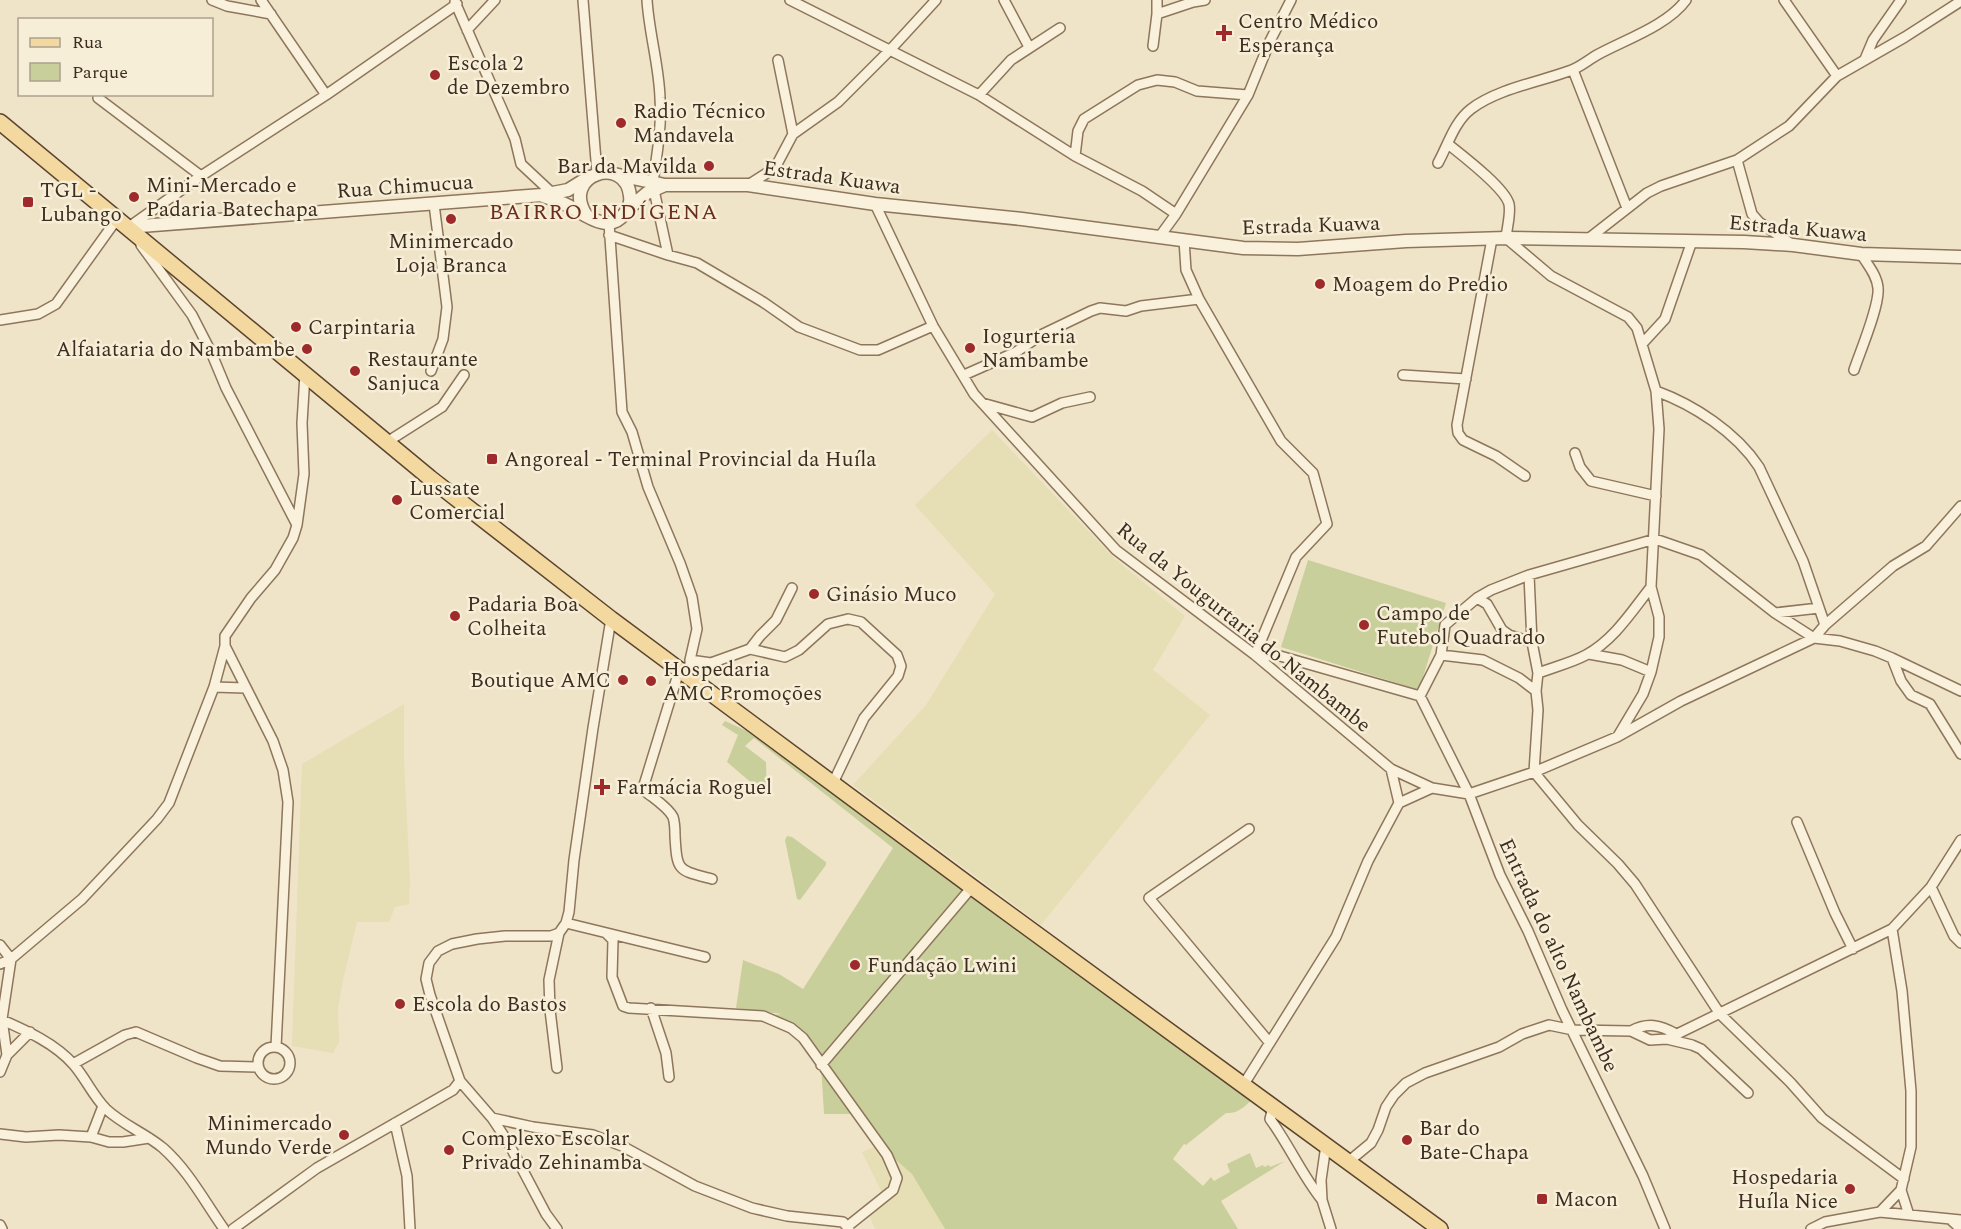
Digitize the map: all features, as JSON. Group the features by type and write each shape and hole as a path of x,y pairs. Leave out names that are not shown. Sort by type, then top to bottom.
{"main road":[{"path":"0,122 387,442 611,619 687,670 832,783 972,887 1440,1229"}],"street":[{"path":"212,0 227,6 271,14"},
{"path":"261,0 326,95"},
{"path":"467,30 495,0"},
{"path":"584,0 593,175 580,191 581,208 586,215"},
{"path":"647,0 660,95 661,128 657,186 668,255"},
{"path":"790,0 979,95 1075,156 1143,191 1176,214"},
{"path":"748,185 775,168 793,134 838,102 936,0"},
{"path":"1004,0 1029,47"},
{"path":"1154,46 1157,0"},
{"path":"1157,14 1205,0"},
{"path":"1160,236 1176,214 1248,95 1270,41 1291,0"},
{"path":"1438,163 1457,124 1471,109 1491,98 1573,70 1596,55 1644,33 1686,0"},
{"path":"1784,0 1837,76"},
{"path":"1865,59 1873,39 1901,0"},
{"path":"1588,239 1647,193 1737,160 1794,122 1837,76 1905,37 1961,1"},
{"path":"0,320 38,314 56,304 122,223 201,176 326,95 456,2 515,139 521,164 547,194"},
{"path":"1949,7 1961,10"},
{"path":"979,95 1011,60 1060,28"},
{"path":"778,60 793,134"},
{"path":"1573,70 1627,208"},
{"path":"1075,156 1078,131 1084,119 1138,85 1158,80 1175,82 1197,91 1248,95"},
{"path":"98,98 201,176"},
{"path":"1448,144 1494,184 1508,201 1510,208 1506,238 1551,276 1628,317 1637,328 1656,391 1659,429 1651,587 1659,617 1659,637 1643,694 1617,738"},
{"path":"1737,160 1752,214 1759,222 1793,245"},
{"path":"593,175 614,174 657,186"},
{"path":"614,174 627,184 630,201 628,209"},
{"name":"Rua Chimucua","path":"122,223 434,204 547,194 568,190 593,175"},
{"name":"Estrada Kuawa","path":"657,186 748,185 875,204 1022,219 1243,248 1298,249 1406,241 1506,238 1588,239 1793,245 1861,254 1961,257"},
{"path":"609,229 628,209 657,186"},
{"name":"Rua Chimucua","path":"547,194 609,229"},
{"path":"431,371 443,339 447,307 434,204"},
{"name":"Rua da Yougurtaria do Nambambe","path":"875,204 933,326 974,394 1116,550 1255,655 1391,769 1431,788 1469,794"},
{"path":"122,223 192,315 226,388 297,525"},
{"path":"609,229 668,255 697,263 764,302 799,327 860,350 878,350 933,326"},
{"path":"609,229 622,412 632,432 648,487 692,597 697,629 687,670 644,785 645,791 673,817 676,860 680,868 685,872 712,879"},
{"path":"1492,239 1457,425 1458,434 1463,440 1496,456 1525,476"},
{"path":"1184,240 1186,270 1199,299 1281,441 1313,473 1327,524 1296,557 1255,655 1280,656 1420,696 1441,655 1445,625 1477,598 1529,575 1655,539 1701,555 1775,613 1814,638 1840,641 1893,658 1961,691"},
{"path":"1642,344 1665,319 1692,241"},
{"path":"1854,370 1879,289 1876,277 1861,254"},
{"path":"964,375 1016,352 1041,335 1091,311 1126,310 1199,299"},
{"path":"0,964 11,958 82,899 157,819 169,803 214,687 225,646 225,636 251,598 275,570 293,538 304,474 302,423 305,374"},
{"path":"387,442 442,407 464,375"},
{"path":"1403,375 1466,379"},
{"path":"1656,391 1676,398 1709,419 1751,454 1793,540 1824,625"},
{"path":"982,403 1032,417 1062,403 1090,397"},
{"path":"1575,453 1580,466 1591,481 1656,496"},
{"path":"1469,794 1534,772 1617,738 1681,701 1814,638 1824,625 1893,566 1926,546 1961,506"},
{"path":"1952,517 1961,525"},
{"path":"1529,575 1532,642 1538,674 1534,772 1578,825 1635,884 1720,1014 1822,1118 1904,1179"},
{"path":"1538,674 1589,654 1605,642 1651,587"},
{"path":"750,649 776,620 792,588"},
{"path":"1477,598 1493,611 1502,630 1509,635 1532,642"},
{"path":"1775,613 1819,608"},
{"path":"557,1068 549,980 559,933 566,923 591,739 611,619"},
{"path":"687,670 750,649 785,657 799,650 828,624 848,619 861,622 897,655 901,666 898,676 864,718 832,783"},
{"path":"225,646 273,741 283,770 288,802 276,1047"},
{"path":"1589,654 1623,660 1651,672"},
{"path":"1441,655 1483,660 1519,678 1536,691"},
{"path":"1893,658 1901,681 1911,695 1930,704 1961,754"},
{"path":"214,687 245,688"},
{"name":"Entrada do alto Nambambe","path":"1420,696 1469,794 1500,875 1528,931 1562,1010 1643,1176 1665,1229"},
{"path":"1391,769 1399,803"},
{"path":"1244,1084 1336,937 1368,861 1399,803 1431,788"},
{"path":"1797,822 1835,913 1853,948"},
{"path":"1249,829 1149,898 1269,1042"},
{"path":"1631,1030 1650,1040 1671,1036 1892,929 1931,887 1961,840"},
{"path":"821,1065 972,887"},
{"path":"1931,887 1954,936 1961,944"},
{"path":"566,923 705,957"},
{"path":"1880,1212 1901,1190 1911,1147 1911,1091 1902,991 1892,929"},
{"path":"557,1229 546,1214 508,1142 460,1081 426,979 429,963 438,951 452,944 505,936 551,936 559,933"},
{"path":"492,1119 593,1135 622,1146 695,1185 752,1208 843,1222 849,1228 893,1190 897,1178 887,1155 803,1038 791,1028 763,1016 629,1008 623,1005 612,977 613,940 607,934"},
{"path":"0,945 11,958 1,1019 8,1055"},
{"path":"651,1008 666,1053 669,1077"},
{"path":"1549,1025 1562,1010"},
{"path":"1,1019 50,1044 73,1064 103,1106 116,1119 150,1138 164,1149 184,1171 224,1229"},
{"path":"1348,1162 1371,1143 1386,1107 1394,1095 1407,1083 1425,1073 1499,1047 1522,1034 1549,1025 1573,1030 1631,1030 1647,1024 1654,1025 1671,1036 1701,1049 1748,1093"},
{"path":"0,1072 8,1055 30,1032"},
{"path":"73,1064 125,1035 136,1032 220,1066 258,1067"},
{"path":"276,1047 282,1049 289,1057 290,1067 284,1076 274,1080 264,1076 258,1067 257,1062 261,1052 266,1049 276,1047"},
{"path":"233,1229 317,1168 453,1090 460,1081"},
{"path":"91,1137 103,1106"},
{"path":"1273,1107 1270,1119 1306,1180 1322,1200"},
{"path":"395,1123 407,1176 410,1229"},
{"path":"0,1134 26,1137 59,1135 91,1137 109,1142 150,1138"},
{"path":"1326,1145 1321,1180 1322,1200 1331,1229"},
{"path":"1901,1190 1909,1215"},
{"path":"1811,1229 1825,1222 1880,1212 1956,1220 1960,1229"}],"shaded area":[{"path":"992,430 1115,559 1185,616 1153,670 1210,715 1041,925 853,785 926,705 995,594 915,505"},
{"path":"404,704 409,904 395,907 389,922 357,922 338,1009 339,1042 333,1053 292,1046 302,764"},
{"path":"879,1145 912,1173 945,1229 875,1229 870,1217 883,1195 862,1152"}],"green space":[{"name":"Campo de Futebol Quadrado","path":"1308,560 1446,603 1419,690 1281,647"},
{"path":"725,721 756,735 1253,1099 1237,1111 1226,1113 1186,1145 1184,1144 1173,1159 1203,1186 1211,1177 1214,1181 1230,1172 1227,1164 1250,1153 1256,1168 1263,1165 1270,1167 1285,1161 1221,1201 1238,1229 945,1229 912,1174 879,1145 856,1114 824,1114 821,1065 803,1038 763,1016 782,1014 736,1008 743,960 779,974 803,989 893,848 754,738 745,746 766,762 767,796 727,762 738,735 722,725"},
{"path":"787,836 792,837 826,862 800,900 797,899 785,840"}],"place":[{"name":"Centro Médico Esperança","path":"1224,33"},
{"name":"Escola 2 de Dezembro","path":"435,75"},
{"name":"Radio Técnico Mandavela","path":"621,123"},
{"name":"Bar da Mavilda","path":"709,166"},
{"name":"Mini-Mercado e Padaria Batechapa","path":"134,197"},
{"name":"TGL - Lubango","path":"28,202"},
{"name":"Minimercado Loja Branca","path":"451,219"},
{"name":"Moagem do Predio","path":"1320,284"},
{"name":"Carpintaria","path":"296,327"},
{"name":"Iogurteria Nambambe","path":"970,348"},
{"name":"Alfaiataria do Nambambe","path":"307,349"},
{"name":"Restaurante Sanjuca","path":"355,371"},
{"name":"Angoreal - Terminal Provincial da Huíla","path":"492,459"},
{"name":"Lussate Comercial","path":"397,500"},
{"name":"Ginásio Muco","path":"814,594"},
{"name":"Padaria Boa Colheita","path":"455,616"},
{"name":"Campo de Futebol Quadrado","path":"1364,625"},
{"name":"Boutique AMC","path":"623,680"},
{"name":"Hospedaria AMC Promoções","path":"651,681"},
{"name":"Farmácia Roguel","path":"602,787"},
{"name":"Fundação Lwini","path":"855,965"},
{"name":"Escola do Bastos","path":"400,1004"},
{"name":"Minimercado Mundo Verde","path":"344,1135"},
{"name":"Bar do Bate-Chapa","path":"1407,1140"},
{"name":"Complexo Escolar Privado Zehinamba","path":"449,1150"},
{"name":"Hospedaria Huíla Nice","path":"1850,1189"},
{"name":"Macon","path":"1542,1199"}],"district":[{"name":"BAIRRO INDÍGENA","path":"604,211"}]}
